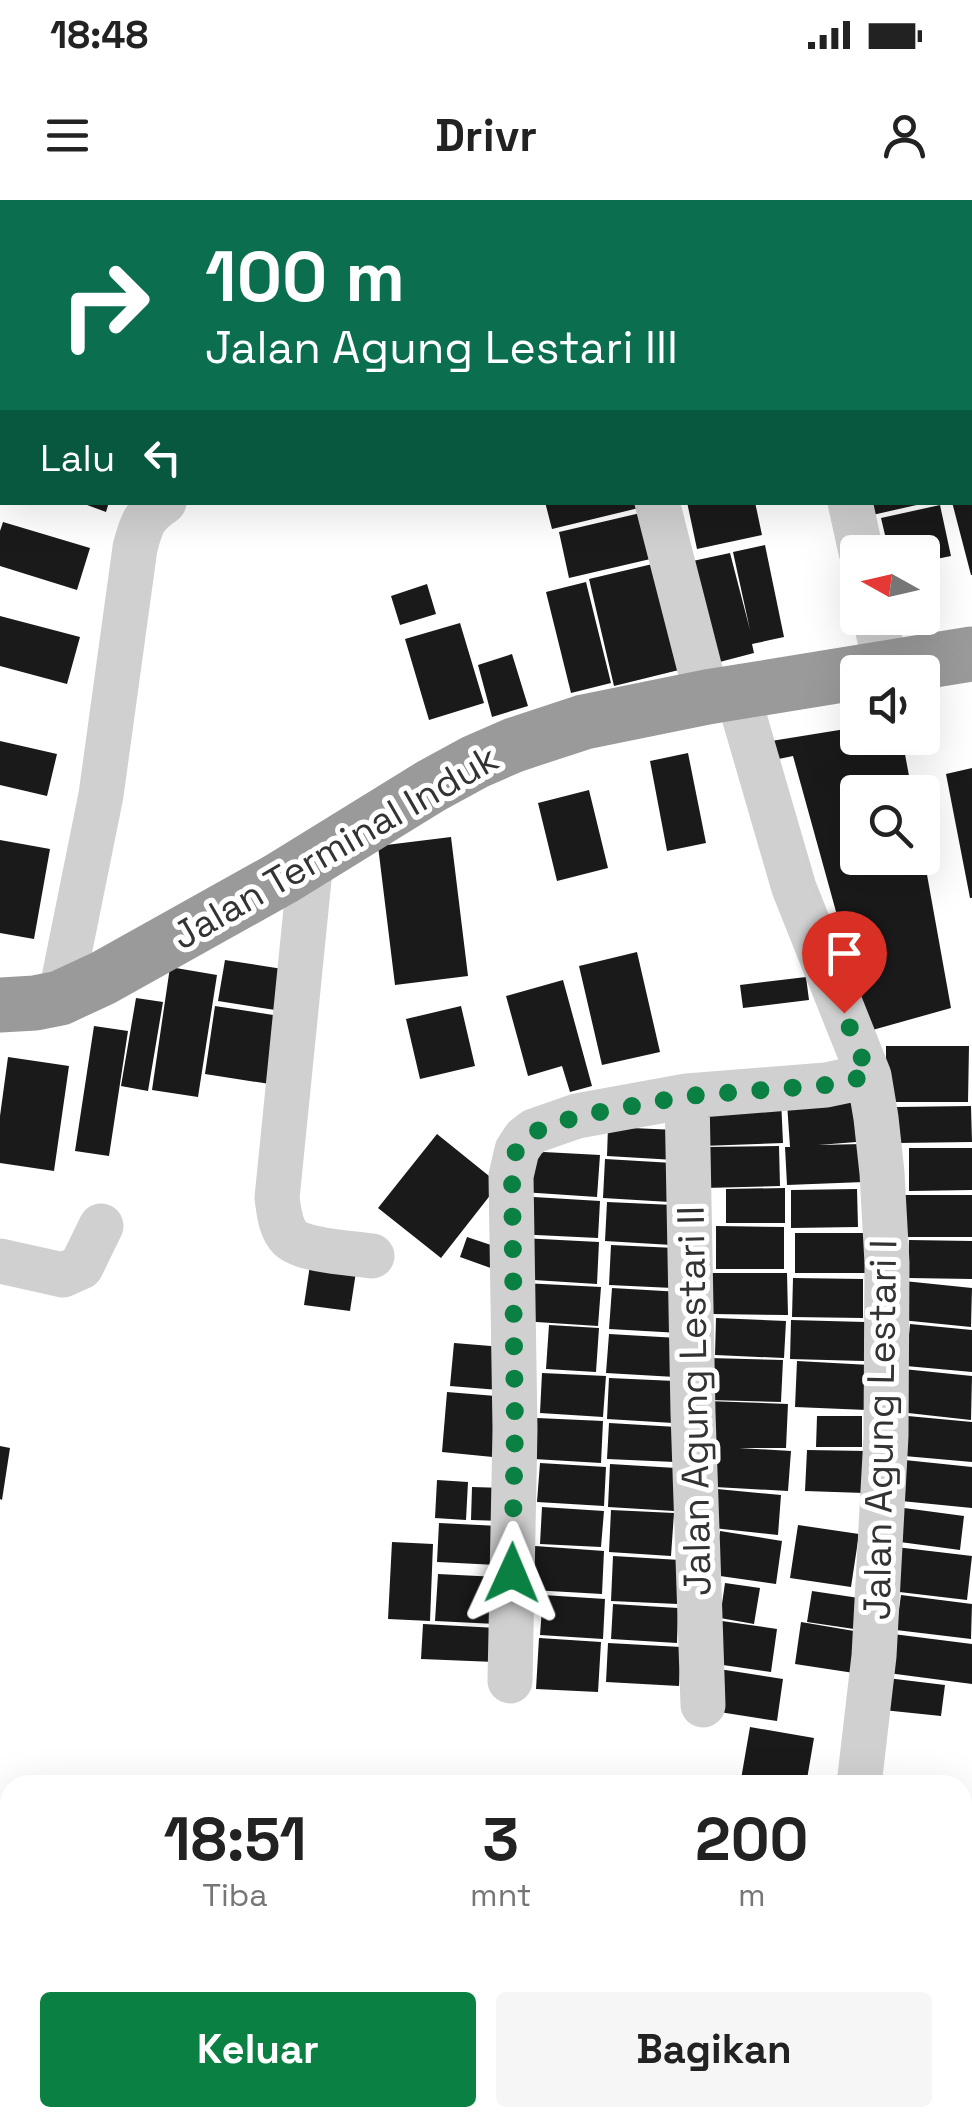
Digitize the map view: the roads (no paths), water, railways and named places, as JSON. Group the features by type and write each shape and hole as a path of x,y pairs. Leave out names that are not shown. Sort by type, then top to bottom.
{"highway":[{"name":"Jalan Terminal Induk","path":"0,1005 60,998 104,978 297,869 432,786 514,745 584,722 722,694 880,642 972,654"}],"street":[{"path":"60,998 101,795 136,548 142,523 160,505"},
{"name":"Jalan Agung Lestari I","path":"659,505 722,694 873,1090 887,1263 886,1436 874,1656 859,1775"},
{"path":"851,505 857,535"},
{"path":"270,964 297,869"},
{"path":"297,869 279,1212 292,1240 372,1256"},
{"path":"510,1680 515,1429 512,1176 516,1150 534,1132 564,1120 687,1096 826,1085 869,1076"},
{"name":"Jalan Agung Lestari II","path":"687,1096 703,1705"},
{"path":"0,1261 63,1275 81,1267 100,1226"}]}
